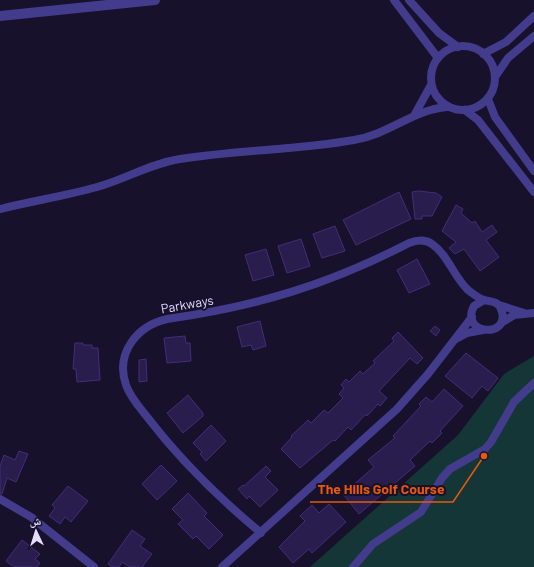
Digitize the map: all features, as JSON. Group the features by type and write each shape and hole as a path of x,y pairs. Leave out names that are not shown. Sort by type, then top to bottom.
{"street":[{"path":"0,16 155,0"},
{"path":"394,0 438,58"},
{"path":"409,0 439,33 458,47"},
{"path":"483,54 506,42 534,16"},
{"path":"495,77 508,58 534,36"},
{"path":"0,210 98,187 152,166 180,159 362,139 393,128 414,114 430,109 447,107 466,110 478,107 488,99 493,89 495,77 492,64 483,54 472,48 458,47 447,50 438,58 431,70 431,85 424,100 414,114"},
{"path":"431,85 437,97 447,107"},
{"path":"488,99 495,117 534,171"},
{"path":"466,110 478,120 534,192"},
{"name":"Parkways","path":"260,533 206,484 180,457 130,394 124,377 124,359 132,341 139,333 147,326 167,318 244,306 296,292 347,273 409,243 419,240 428,242 437,248 465,287 474,306"},
{"name":"Parkways","path":"465,287 484,300"},
{"path":"483,330 474,324 472,317 474,306 484,300 492,300 499,305 525,313"},
{"path":"499,305 503,313 501,323"},
{"path":"454,340 467,333 491,330 509,317 525,313 534,313"},
{"path":"222,567 397,409 428,374 472,317"},
{"path":"353,567 364,553 384,535 421,512 442,478 450,469 486,449 514,402 534,383"},
{"path":"0,499 31,517 94,567"}],"green space":[{"path":"534,356 534,567 310,567 458,435 504,374"}],"building":[{"path":"419,191 436,193 442,197 432,216 422,216 422,219 415,219 412,192"},
{"path":"399,192 411,219 356,245 343,220"},
{"path":"456,205 463,209 461,213 472,223 475,221 482,232 492,225 497,232 486,240 499,257 480,271 464,249 455,254 449,248 456,242 442,231"},
{"path":"335,226 345,251 322,258 313,234"},
{"path":"301,239 310,266 287,273 278,246"},
{"path":"266,249 274,275 253,281 245,255"},
{"path":"417,259 430,284 409,293 397,270"},
{"path":"260,321 266,346 253,350 251,345 242,347 237,327"},
{"path":"435,326 440,330 436,336 430,331"},
{"path":"398,332 423,358 417,364 410,358 379,391 387,398 380,406 378,404 351,430 348,427 335,441 333,440 300,468 281,449 292,437 291,436 308,420 311,423 324,410 328,413 343,398 339,394 344,388 341,385 346,379 349,382 360,371 363,374 375,363 373,361 394,341 392,338"},
{"path":"185,336 186,343 190,343 191,361 167,363 164,338"},
{"path":"75,343 83,343 83,345 92,345 92,348 98,348 100,380 77,382 76,369 73,369"},
{"path":"466,353 498,378 488,391 482,386 472,398 445,376"},
{"path":"146,359 147,381 139,382 139,360"},
{"path":"444,389 463,406 440,431 442,433 432,443 430,441 410,460 415,466 359,514 343,494 374,467 368,460 395,438 393,436 421,406 419,404 426,397 432,402"},
{"path":"188,395 203,413 203,416 183,433 167,413"},
{"path":"211,425 226,441 206,461 200,454 202,452 193,443"},
{"path":"19,451 28,454 16,482 7,478 2,494 0,494 0,466 4,455 15,460"},
{"path":"161,465 177,481 157,500 142,484"},
{"path":"266,466 271,471 265,477 278,490 260,507 249,496 247,499 238,489 243,485 244,486"},
{"path":"68,486 88,501 71,522 65,517 60,524 49,516 55,508 52,505"},
{"path":"188,493 207,513 204,516 223,535 209,549 196,536 193,539 178,524 183,520 172,509"},
{"path":"329,504 346,522 312,553 309,549 293,563 279,547 305,521 300,516 312,505 319,513"},
{"path":"132,530 145,539 140,546 152,554 142,567 130,567 122,562 119,567 113,567 108,564"},
{"path":"22,540 40,554 35,559 40,563 37,567 14,567 6,561"}],"place":[{"name":"The Hills Golf Course","path":"484,456"}]}
